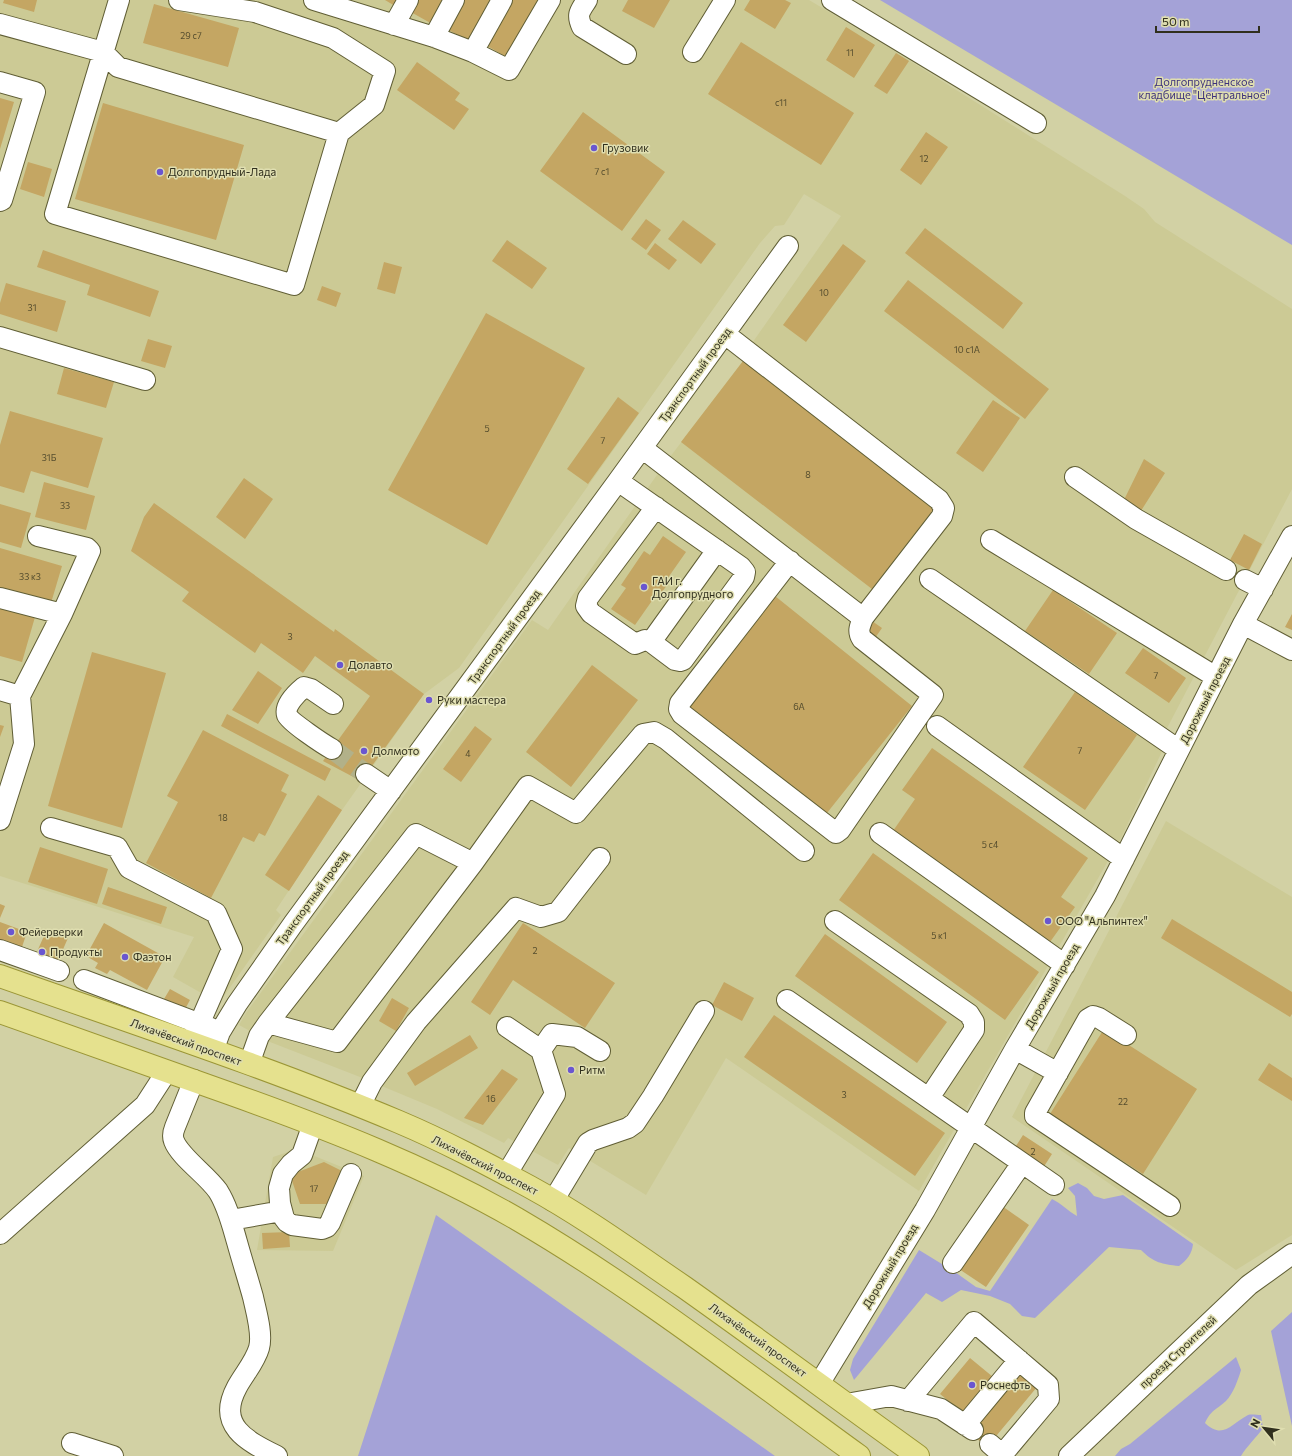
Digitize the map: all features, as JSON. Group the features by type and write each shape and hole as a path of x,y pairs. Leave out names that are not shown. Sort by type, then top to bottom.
{"main road":[{"name":"Лихачёвский проспект","path":"0,976 191,1043 217,1042 249,1064 360,1106 401,1123 469,1155 553,1201 656,1268 918,1456"},
{"path":"0,1012 194,1080 313,1124 387,1154 453,1186 522,1223 578,1257 643,1301 859,1456"}],"street":[{"path":"119,0 55,214 294,284 339,133 374,105 385,71 333,38 255,12 179,0"},
{"path":"314,0 360,7 394,26 434,36 473,52 509,70 550,0"},
{"path":"394,26 408,0"},
{"path":"434,36 454,0"},
{"path":"473,52 502,0"},
{"path":"587,0 579,12 579,20 582,27 626,54"},
{"path":"693,52 725,0"},
{"path":"832,0 1036,123"},
{"path":"0,24 103,52 118,67 339,133"},
{"path":"0,82 35,92 2,200 0,201"},
{"name":"Транспортный проезд","path":"217,1042 237,1004 293,924 618,482 788,246"},
{"path":"724,334 939,500 944,508 942,516 863,618 858,629 859,635 862,639 933,695 840,830 836,833 682,714 679,708 680,703 790,561"},
{"path":"0,337 145,380"},
{"path":"642,448 863,618"},
{"path":"1075,477 1136,519 1226,570"},
{"path":"618,482 656,507 741,567 745,572 744,577 683,660 680,661 675,660 651,642 645,640 635,644 591,613 586,606 588,598 656,507"},
{"path":"0,820 24,744 20,696 62,614 90,551 87,548 38,536"},
{"name":"Дорожный проезд","path":"819,1384 925,1210 1015,1049 1105,896 1243,624 1292,536"},
{"path":"991,540 1216,677"},
{"path":"651,642 717,550"},
{"path":"930,579 1179,750"},
{"path":"1245,580 1263,589"},
{"path":"0,598 62,614"},
{"path":"1243,624 1292,650"},
{"path":"332,749 287,716 287,708 298,691 304,687 311,689 333,704"},
{"path":"0,690 20,696"},
{"path":"937,726 1124,859"},
{"path":"268,1023 337,1042 473,863 528,786 576,813 643,734 654,732 666,739 804,851"},
{"path":"366,774 391,791"},
{"path":"51,828 117,847 129,868 216,913 232,949 191,1043"},
{"path":"880,833 1065,965"},
{"path":"249,1064 259,1036 268,1023 416,834 473,863"},
{"path":"360,1106 372,1082 416,1022 516,908 541,917 558,912 600,858"},
{"path":"835,921 969,1014 974,1022 974,1030 929,1098"},
{"path":"0,950 59,971"},
{"path":"84,980 200,1024 217,1042"},
{"path":"787,1000 1054,1185"},
{"path":"553,1201 588,1143 628,1128 635,1123 704,1011"},
{"path":"1126,1035 1099,1018 1093,1016 1088,1019 1035,1113 1037,1119 1170,1206"},
{"path":"506,1175 555,1094 541,1050 507,1027"},
{"path":"541,1050 552,1034 577,1037 600,1051"},
{"path":"1015,1049 1058,1073"},
{"path":"0,1234 145,1106 167,1071"},
{"path":"194,1080 175,1127 173,1134 174,1141 178,1149 207,1177 218,1192 231,1220 261,1335 259,1347 255,1357 233,1397 230,1413 236,1429 241,1435 277,1456"},
{"path":"313,1124 302,1155 291,1164 284,1174 279,1188 282,1212 287,1222 292,1225 322,1229 327,1227 351,1174"},
{"path":"953,1263 1022,1162"},
{"path":"231,1220 282,1212"},
{"name":"проезд Строителей","path":"1068,1456 1249,1285 1292,1254"},
{"path":"908,1401 974,1322 1048,1384 1049,1399 999,1452"},
{"path":"846,1404 890,1396 941,1409 969,1427 1019,1360"},
{"path":"72,1443 113,1456"}],"shaded area":[{"path":"0,0 809,0 891,49 1125,196 1144,209 1155,222 1292,309 1292,489 1165,732 1167,741 1120,840 919,1191 726,1058 646,1195 569,1148 558,1165 508,1138 504,1143 437,1109 270,1042 239,1025 246,1013 532,620 548,630 659,472 666,476 676,461 670,457 743,361 741,359 841,216 804,194 784,225 775,226 760,243 459,668 424,694 342,810 276,910 281,915 219,1003 173,977 194,937 0,876"},
{"path":"1166,821 1292,897 1292,1235 1236,1270 1012,1117"},
{"path":"297,1149 364,1176 333,1251 257,1250 273,1157"}],"green space":[{"name":"Долгопрудненское кладбище \"Центральное\"","path":"880,0 1292,0 1292,245"},
{"path":"1078,1183 1087,1188 1094,1196 1104,1199 1123,1195 1193,1244 1192,1251 1189,1256 1179,1266 1158,1262 1150,1258 1141,1250 1109,1247 1035,1318 1022,1316 1010,1304 990,1296 961,1290 942,1302 926,1293 854,1380 850,1370 853,1359 919,1250 976,1287 990,1291 1052,1199 1077,1216 1075,1196 1068,1188"},
{"path":"436,1215 775,1456 358,1456"},
{"path":"1292,1312 1292,1426 1271,1331"},
{"path":"1236,1357 1241,1370 1235,1387 1229,1398 1212,1413 1205,1423 1211,1428 1222,1430 1227,1429 1248,1415 1261,1415 1263,1428 1241,1456 1115,1456 1121,1449 1130,1444"}],"building":[{"path":"4,0 37,0 34,12 3,3"},
{"path":"385,0 399,0 395,6"},
{"path":"415,0 448,0 434,25 409,11"},
{"path":"461,0 495,0 471,42 445,28"},
{"path":"509,0 541,0 508,58 484,44"},
{"path":"628,0 670,0 654,28 622,11"},
{"path":"750,0 785,0 791,3 775,29 744,10"},
{"path":"154,4 239,28 228,67 143,43"},
{"path":"846,27 875,45 854,78 826,60"},
{"path":"741,42 854,113 821,165 708,94"},
{"path":"896,53 909,61 887,94 874,86"},
{"path":"417,62 460,93 455,100 469,109 454,130 397,90"},
{"path":"0,98 14,102 0,149"},
{"name":"Долгопрудный-Лада","path":"103,103 244,145 216,240 75,199"},
{"path":"583,112 665,172 622,231 540,171"},
{"path":"926,132 948,147 921,185 900,170"},
{"path":"28,162 52,169 44,197 20,189"},
{"path":"646,219 661,230 646,250 631,239"},
{"path":"683,220 716,244 701,264 668,239"},
{"path":"925,228 1023,303 1003,329 905,253"},
{"path":"507,240 547,268 532,289 492,261"},
{"path":"655,243 677,260 669,270 647,254"},
{"path":"843,244 866,261 806,342 783,325"},
{"path":"43,250 159,291 150,317 87,295 90,285 37,267"},
{"path":"384,262 402,267 395,294 377,289"},
{"path":"908,280 1049,389 1025,419 884,311"},
{"path":"6,283 66,301 57,332 0,314 0,303"},
{"path":"322,286 341,293 336,307 317,300"},
{"path":"486,313 585,368 487,545 388,490"},
{"path":"148,339 172,346 165,368 141,361"},
{"path":"743,361 934,509 872,589 681,442"},
{"path":"64,368 114,382 106,408 57,394"},
{"path":"618,397 639,413 588,484 567,469"},
{"path":"993,400 1020,418 983,472 956,453"},
{"path":"10,411 103,438 88,488 31,471 24,493 0,486 0,445"},
{"path":"1144,459 1165,473 1139,514 1122,504"},
{"path":"244,478 273,499 245,539 216,517"},
{"path":"44,482 95,496 86,530 35,517"},
{"path":"154,503 334,632 335,629 424,694 361,781 323,761 370,696 315,656 303,673 261,643 255,653 182,601 189,592 131,551 144,517"},
{"path":"0,504 31,513 21,548 0,542"},
{"path":"1244,534 1262,544 1249,570 1230,560"},
{"path":"663,536 686,552 665,582 668,584 658,597 656,595 635,625 611,609 626,588 621,585 644,551 650,555"},
{"path":"0,548 62,566 51,603 0,588"},
{"path":"1053,590 1117,633 1089,674 1025,631"},
{"path":"775,596 912,706 823,818 686,708"},
{"path":"0,606 35,617 22,662 0,656"},
{"path":"1292,614 1292,630 1285,627"},
{"path":"872,621 882,628 875,638 865,631"},
{"path":"1143,648 1186,678 1169,703 1125,673"},
{"path":"92,652 166,673 122,828 48,806"},
{"path":"592,665 638,700 571,787 526,752"},
{"path":"258,671 282,688 258,724 232,710"},
{"path":"1075,692 1137,735 1085,810 1023,767"},
{"path":"227,714 331,769 325,781 221,726"},
{"path":"0,725 4,726 0,737"},
{"path":"475,726 492,739 461,782 443,769"},
{"path":"203,730 289,775 281,791 287,794 265,836 259,833 254,842 243,837 211,898 146,863 178,802 167,796"},
{"path":"932,748 1088,858 1061,897 1075,907 1050,942 893,831 915,799 902,790"},
{"path":"318,795 342,810 289,891 265,875"},
{"path":"40,847 108,869 97,904 28,882"},
{"path":"873,853 1039,972 1005,1020 839,900"},
{"path":"108,887 167,907 161,924 102,904"},
{"path":"0,904 5,906 0,918"},
{"path":"1172,919 1292,992 1292,1014 1290,1017 1161,938"},
{"path":"0,922 27,932 22,947 0,940"},
{"name":"Фаэтон","path":"104,923 165,957 147,990 110,970 107,974 95,968 98,963 86,956"},
{"path":"523,923 615,983 585,1028 513,980 490,1015 471,1002"},
{"path":"47,929 68,938 57,963 36,954"},
{"path":"825,934 947,1022 917,1063 795,976"},
{"path":"724,982 754,998 742,1021 712,1005"},
{"path":"170,989 190,1000 184,1011 164,999"},
{"path":"392,998 409,1008 396,1031 379,1021"},
{"path":"774,1015 945,1133 915,1176 744,1057"},
{"path":"1104,1029 1197,1089 1143,1174 1050,1114"},
{"path":"470,1035 478,1048 415,1086 407,1073"},
{"path":"1269,1063 1292,1078 1292,1101 1258,1080"},
{"path":"502,1069 518,1079 483,1125 464,1118"},
{"path":"1023,1135 1052,1154 1043,1168 1014,1149"},
{"path":"324,1162 342,1171 327,1204 300,1204 290,1175"},
{"path":"1002,1206 1029,1225 986,1287 959,1269"},
{"path":"289,1232 290,1247 263,1249 262,1233"},
{"path":"970,1358 993,1377 963,1413 940,1394"},
{"path":"1021,1373 1037,1387 987,1447 970,1433"}],"tunnel":[{"path":"332,749 366,774"}],"place":[{"name":"Грузовик","path":"594,148"},
{"name":"Долгопрудный-Лада","path":"160,172"},
{"name":"ГАИ г. Долгопрудного","path":"644,587"},
{"name":"Долавто","path":"340,665"},
{"name":"Руки мастера","path":"429,700"},
{"name":"Долмото","path":"364,751"},
{"name":"ООО \"Альпинтех\"","path":"1048,921"},
{"name":"Фейерверки","path":"11,932"},
{"name":"Продукты","path":"42,952"},
{"name":"Фаэтон","path":"125,957"},
{"name":"Ритм","path":"571,1070"},
{"name":"Роснефть","path":"972,1385"}]}
